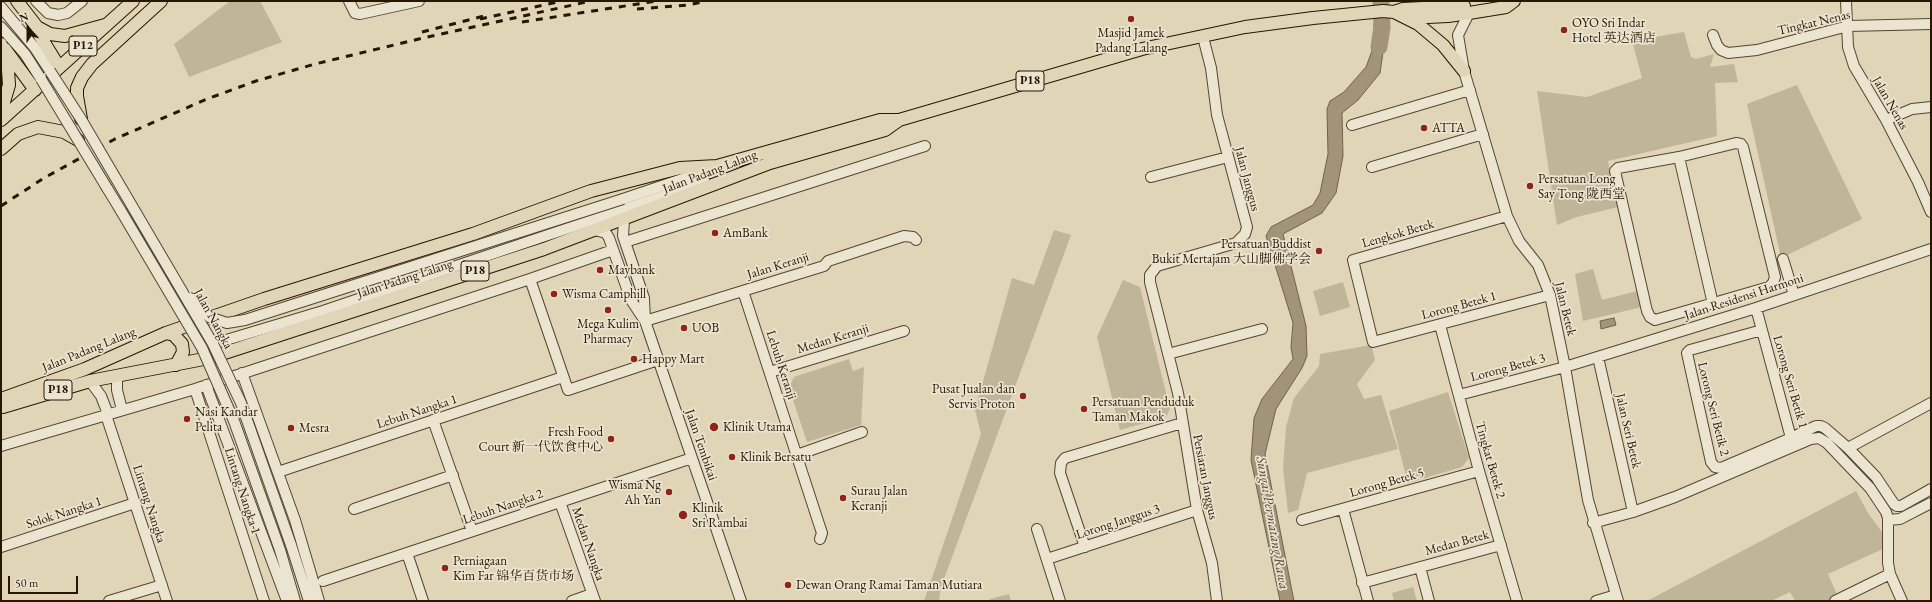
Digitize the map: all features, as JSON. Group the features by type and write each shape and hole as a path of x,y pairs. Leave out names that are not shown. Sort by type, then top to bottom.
{"main road":[{"path":"17,1 37,27 55,69"},
{"name":"P12","path":"1,120 38,84 133,1"},
{"path":"81,119 77,96 82,77 92,64 161,1"},
{"name":"Jalan Padang Lalang","path":"1,399 85,369 166,333 264,299 473,234 591,191 680,168 717,166 880,120 899,120 1114,57 1245,27 1372,11 1392,12 1403,9 1449,8 1493,1"},
{"name":"P18","path":"1407,18 1448,16 1506,7 1511,1"},
{"name":"Jalan Padang Lalang","path":"1392,12 1418,24 1434,36 1464,71"},
{"path":"37,27 50,34 65,36 106,25"},
{"path":"2,45 38,84"},
{"path":"1,112 9,85 2,45"},
{"name":"Jalan Padang Lalang","path":"1,407 90,381 176,365 206,353 544,249 624,220 770,163 885,130 899,120"},
{"path":"1,149 18,134 38,127 64,132 78,140"},
{"path":"199,322 194,336 195,343 198,349 206,353"},
{"path":"166,333 174,335 182,344 183,352 176,365"}],"street":[{"path":"36,1 44,10 52,14 62,15 73,9 82,1"},
{"path":"349,1 355,13 360,14 419,1"},
{"name":"Jalan Nenas","path":"1846,1 1848,47 1854,66 1886,120 1918,182 1931,212"},
{"name":"Jalan Nangka","path":"1,7 35,48 55,69 81,119 213,344 240,403 291,545 309,601"},
{"name":"Jalan Betek","path":"1469,13 1458,35 1464,71 1507,216 1519,241 1538,265 1550,295 1565,367 1593,522 1617,598"},
{"name":"Tingkat Nenas","path":"1713,35 1717,45 1728,53 1757,50 1848,26 1931,24"},
{"name":"Jalan Nangka","path":"1,27 25,54 38,84 78,140 206,353 234,421 280,550 295,601"},
{"name":"Jalan Janggus","path":"1157,266 1236,243 1245,234 1247,227 1217,115 1211,68 1203,36"},
{"path":"1352,125 1470,90"},
{"path":"1886,120 1912,109 1931,107"},
{"path":"1372,167 1483,134"},
{"path":"1736,143 1741,144 1775,277 1773,283 1769,287 1713,304 1675,318 1655,320 1650,317 1615,171 1618,168 1679,157 1736,143"},
{"path":"624,242 924,146"},
{"path":"1151,178 1228,157"},
{"path":"1679,157 1713,304"},
{"path":"158,248 201,309 209,317 227,322 245,320 625,203 677,190 770,163"},
{"path":"206,353 213,344 323,311 625,203 717,166"},
{"name":"Lengkok Betek","path":"1373,342 1353,260 1507,216"},
{"name":"Jalan Tembikai","path":"624,220 624,242 644,298 645,321 741,601"},
{"name":"Jalan Tembikai","path":"595,230 606,234 630,300 645,321"},
{"name":"Jalan Keranji","path":"645,321 824,266 828,260 904,236 913,237 916,240"},
{"name":"Jalan Residensi Harmoni","path":"1565,367 1756,308 1931,249"},
{"path":"1,446 195,389 530,279 613,250"},
{"path":"1783,259 1794,295"},
{"name":"Persiaran Janggus","path":"1157,266 1150,275 1150,282 1178,393 1197,510 1212,563 1217,601"},
{"path":"530,279 568,390 658,360"},
{"name":"Lebuh Keranji","path":"743,291 822,533 820,539"},
{"name":"Lorong Betek 1","path":"1373,342 1550,295"},
{"name":"Lorong Seri Betik 1","path":"1756,308 1791,438 1821,426 1848,448 1876,477 1894,504 1901,506 1931,490"},
{"path":"1675,318 1679,332"},
{"name":"Tingkat Betek 2","path":"1440,325 1479,471 1517,601"},
{"path":"1168,354 1262,329"},
{"name":"Lorong Seri Betik 2","path":"1762,330 1690,350 1687,353 1711,462 1714,467 1721,468 1791,438"},
{"name":"Medan Keranji","path":"770,372 904,331"},
{"name":"Jalan Seri Betek","path":"1598,357 1633,512"},
{"name":"Lorong Betek 3","path":"1459,395 1565,367"},
{"path":"242,373 300,535 319,601"},
{"path":"117,375 117,390 122,410"},
{"name":"Lebuh Nangka 1","path":"278,472 564,377"},
{"name":"Lintang Nangka","path":"90,381 101,396 167,601"},
{"path":"206,385 287,601"},
{"name":"Lintang Nangka 1","path":"195,389 264,601"},
{"path":"217,412 222,402 231,396 241,394 251,399"},
{"path":"1848,448 1931,402"},
{"path":"433,420 472,531"},
{"path":"1085,547 1060,473 1061,463 1064,458 1182,423"},
{"path":"797,455 862,432"},
{"path":"1593,522 1633,512 1675,497 1811,439 1819,438 1827,443 1870,488 1886,512 1888,520 1887,551 1890,574 1902,601"},
{"name":"Lebuh Nangka 2","path":"323,582 692,458"},
{"name":"Lorong Betek 5","path":"1302,520 1479,471"},
{"path":"354,509 453,474"},
{"name":"Medan Nangka","path":"560,502 593,598 572,601"},
{"path":"1888,520 1900,519 1931,502"},
{"name":"Solok Nangka 1","path":"1,548 135,503"},
{"path":"1343,509 1368,601"},
{"name":"Lorong Janggus 3","path":"1046,559 1197,510"},
{"path":"1037,529 1060,601"},
{"name":"Medan Betek","path":"1362,583 1501,545"},
{"path":"407,553 422,601"},
{"name":"Medan Betek","path":"1420,567 1429,601"},
{"path":"1835,601 1890,574"},
{"path":"109,601 162,584"},
{"path":"1596,601 1617,598"}],"shaded area":[{"path":"230,1 260,1 282,42 189,77 174,44"},
{"path":"1684,32 1691,57 1696,59 1714,54 1710,67 1734,64 1738,82 1715,83 1717,136 1608,161 1618,207 1577,217 1557,225 1537,91 1587,97 1642,78 1632,41"},
{"path":"1797,85 1862,219 1781,258 1747,104"},
{"path":"1054,230 1071,235 941,587 939,601 924,601 981,434 975,410 1012,278 1034,285"},
{"path":"1593,269 1602,300 1637,291 1642,307 1583,321 1575,274"},
{"path":"1123,280 1140,287 1170,409 1166,417 1120,430 1097,337"},
{"path":"1343,282 1350,307 1320,316 1313,291"},
{"path":"1371,345 1375,360 1357,384 1364,399 1381,395 1398,449 1307,473 1298,510 1288,513 1283,468 1286,427 1294,398 1319,366 1320,354"},
{"path":"849,359 853,371 864,367 861,425 807,442 789,388 794,377"},
{"path":"1448,392 1469,458 1462,467 1408,483 1389,411"},
{"path":"1856,491 1868,513 1885,536 1885,548 1828,574 1838,597 1830,601 1795,601 1790,592 1771,601 1647,601"},
{"path":"1413,587 1417,601 1394,601 1392,593"},
{"path":"1009,594 1011,601 989,601 990,599"}],"water":[{"path":"1374,24 1387,24 1380,73 1358,100 1342,113 1343,156 1336,193 1322,213 1283,234 1306,326 1307,356 1302,368 1276,409 1265,454 1294,601 1280,601 1251,460 1254,418 1262,399 1293,359 1291,347 1293,323 1266,236 1271,227 1313,205 1320,193 1328,154 1327,109 1330,101 1344,92 1366,67 1375,43"},
{"path":"1614,318 1616,325 1601,329 1600,321"}],"waterway":[{"name":"Sungai Permatang Rawa","path":"1379,47 1382,27 1381,1"}],"railway":[{"path":"480,19 562,1"},
{"path":"1,206 44,178 115,139 207,99 256,81 315,64 423,38 591,1"},
{"path":"522,22 657,1"},
{"path":"637,9 688,5 706,1"},
{"path":"422,32 484,16"}],"place":[{"name":"Masjid Jamek Padang Lalang","path":"1131,19"},
{"name":"OYO Sri Indar Hotel 英达酒店","path":"1564,30"},
{"name":"ATTA","path":"1424,128"},
{"name":"Persatuan Long Say Tong 陇西堂","path":"1530,186"},
{"name":"AmBank","path":"715,233"},
{"name":"Persatuan Buddist Bukit Mertajam 大山脚佛学会","path":"1319,251"},
{"name":"Maybank","path":"600,270"},
{"name":"Wisma Camphill","path":"554,294"},
{"name":"Mega Kulim Pharmacy","path":"608,310"},
{"name":"UOB","path":"684,328"},
{"name":"Happy Mart","path":"634,359"},
{"name":"Pusat Jualan dan Servis Proton","path":"1023,396"},
{"name":"Persatuan Penduduk Taman Makok","path":"1084,409"},
{"name":"Nasi Kandar Pelita","path":"187,419"},
{"name":"Klinik Utama","path":"714,427"},
{"name":"Mesra","path":"291,428"},
{"name":"Fresh Food Court 新一代饮食中心","path":"611,439"},
{"name":"Klinik Bersatu","path":"732,457"},
{"name":"Wisma Ng Ah Yan","path":"669,492"},
{"name":"Surau Jalan Keranji","path":"843,498"},
{"name":"Klinik Sri Rambai","path":"683,515"},
{"name":"Perniagaan Kim Far 锦华百货市场","path":"445,568"},
{"name":"Dewan Orang Ramai Taman Mutiara","path":"788,585"}]}
